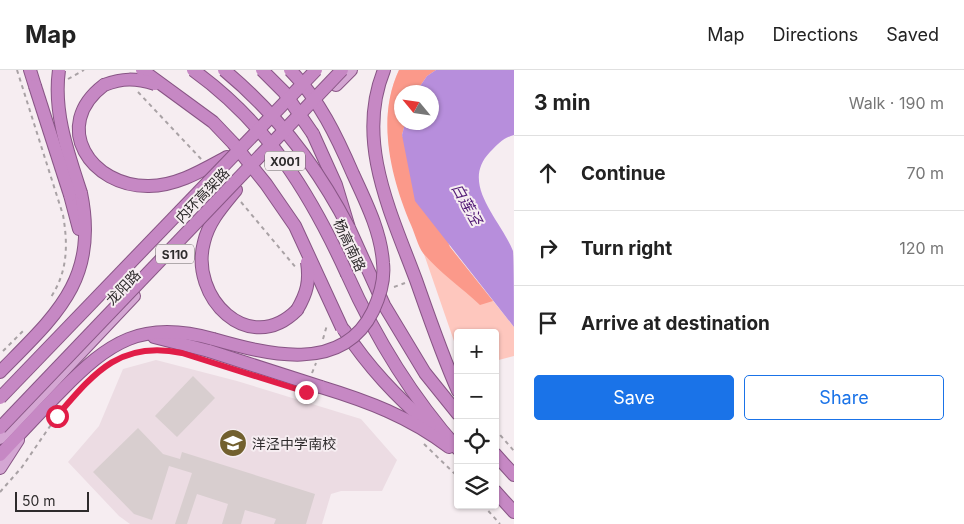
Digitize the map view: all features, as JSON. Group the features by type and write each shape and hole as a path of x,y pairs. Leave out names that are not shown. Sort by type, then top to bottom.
{"highway":[{"path":"0,372 58,311 72,287 86,244 86,227 30,70"},
{"path":"59,70 58,104 60,123 75,194"},
{"path":"142,70 185,100 233,143 266,184 295,226 342,328 362,357 383,383 454,448"},
{"name":"杨高南路","path":"193,70 241,111 285,161 315,207 388,356 434,422 454,447"},
{"name":"杨高南路","path":"224,70 261,104 293,140 321,179 350,228 384,305 404,341 425,373 454,409"},
{"path":"262,70 289,98 308,126 325,158 350,228"},
{"path":"211,345 276,355 313,354 330,350 358,332 370,317 379,299 384,264 370,213 341,147 324,115 290,70"},
{"name":"内环高架路","path":"0,398 316,70"},
{"name":"内环高架路","path":"0,428 342,70"},
{"path":"384,70 375,102 373,131 379,177 454,380"},
{"path":"185,100 155,84 137,78 121,79 104,85 90,98 83,109 79,122 79,135 87,157 105,174 133,186 151,187 183,179 227,157"},
{"path":"237,194 208,228 203,244 202,268 212,297 228,316 240,323 254,327 269,327 291,316 305,296 310,277 307,258 295,226"},
{"path":"0,455 97,356 116,345 139,336 170,331 367,401 405,418 454,449"},
{"path":"499,458 514,475"},
{"path":"499,495 514,512"}],"main road":[{"name":"龙阳路","path":"0,392 311,70"},
{"name":"龙阳路","path":"0,438 237,194 350,70"},
{"path":"0,468 27,426"}],"path":[{"path":"17,70 63,215 66,234 64,272 51,298"},
{"path":"136,90 205,162"},
{"path":"237,194 298,271"},
{"path":"388,290 408,282"},
{"path":"0,354 26,328"},
{"path":"116,359 141,351 161,350"},
{"path":"0,492 22,467 57,416 99,371"},
{"path":"499,434 514,452"},
{"path":"417,439 454,473"},
{"path":"487,509 500,524"}],"shaded area":[{"path":"399,70 436,70 427,76 421,85 394,85 394,130 403,130 402,135 450,247 514,327 514,356 499,360 499,329 454,329 454,341 392,165 388,141 391,93"},
{"path":"399,70 436,70 427,76 421,85 394,85 394,130 403,130 402,135 450,247 493,301 480,305 429,260 418,243 397,188 392,168 387,128 388,108 392,89"},
{"name":"洋泾中学南校","path":"156,360 237,381 361,419 397,460 382,491 341,491 331,494 322,524 130,524 119,516 68,462 99,426 123,369"}],"water":[{"name":"白莲泾","path":"436,70 514,70 514,135 498,144 490,152 482,164 479,177 480,189 485,202 513,251 514,327 415,201 402,135 403,130 439,130 439,85 421,85 427,76"}],"building":[{"path":"193,376 215,398 177,437 155,416"},
{"path":"138,428 163,454 180,459 182,452 315,494 306,524 274,524 276,519 245,510 241,524 222,524 228,504 197,494 187,524 175,524 192,473 169,466 152,520 134,514 93,472"}],"place":[{"name":"洋泾中学南校","path":"233,443"}],"route":[{"path":"57,416 93,377 116,359 128,354 154,349 182,353 306,392"}]}
